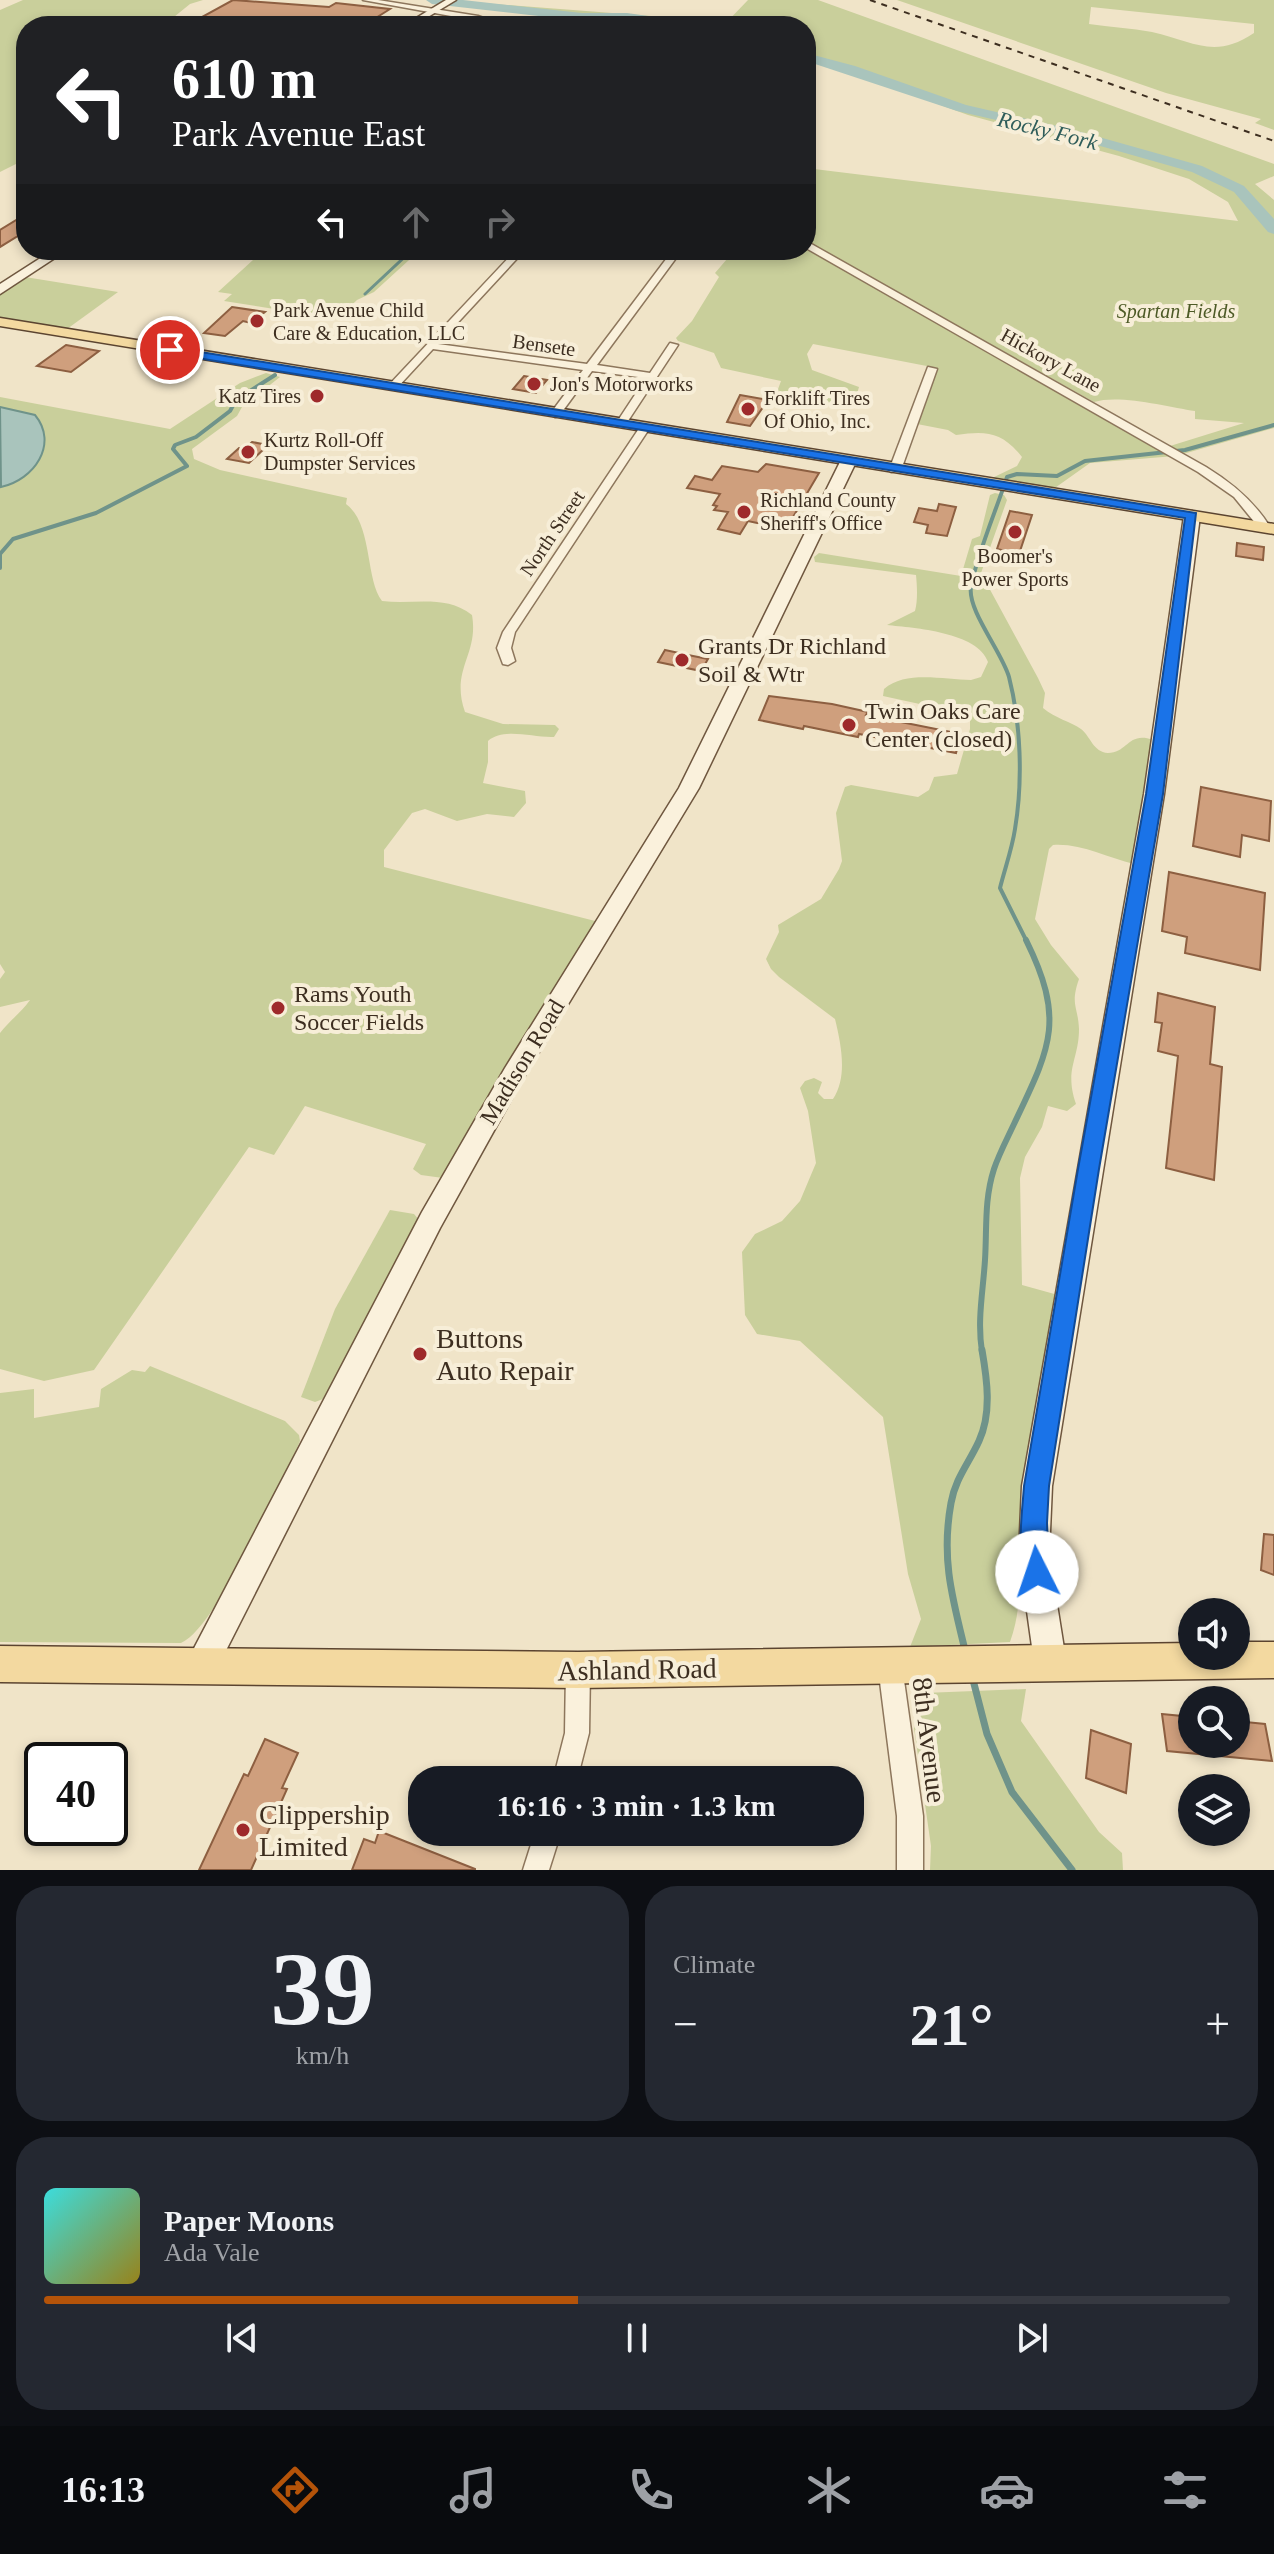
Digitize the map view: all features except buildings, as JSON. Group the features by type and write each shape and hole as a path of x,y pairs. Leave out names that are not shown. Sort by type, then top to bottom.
{"main road":[{"path":"0,322 895,470 1269,528"},
{"name":"Ashland Road","path":"0,1664 578,1670 1274,1660"}],"street":[{"path":"366,0 469,16"},
{"path":"425,16 452,0"},
{"name":"Hickory Lane","path":"816,250 1167,447 1235,495 1269,528"},
{"path":"0,290 46,260"},
{"path":"392,387 512,260"},
{"path":"555,414 671,260"},
{"path":"620,425 673,345"},
{"name":"Bensete","path":"430,346 589,370 652,376"},
{"path":"895,470 932,369"},
{"name":"North Street","path":"508,661 504,648 509,632 644,429"},
{"name":"Madison Road","path":"202,1665 431,1220 513,1075 689,788 848,462"},
{"path":"1050,1661 1034,1554 1037,1486 1084,1194 1152,809 1192,516"},
{"name":"8th Avenue","path":"890,1666 910,1816 910,1870"},
{"path":"569,1766 577,1733 578,1670"},
{"path":"536,1870 544,1846"}],"green space":[{"path":"23,0 203,0 190,4 175,16 16,16 16,164 0,172 0,10"},
{"name":"Spartan Fields","path":"748,0 818,0 1274,164 1274,176 1255,184 1274,200 1274,428 1183,454 1170,446 1244,423 1195,419 1195,411 1144,402 1117,399 1094,402 816,247 816,169 1238,221 1228,202 1189,179 1119,156 968,115 816,63 816,16 733,16"},
{"path":"897,0 1274,0 1274,130 1255,123 1261,119 1166,93","holes":["1091,7 1254,24 1254,33 1227,46 1215,47 1152,32 1089,24"]},
{"path":"454,1 651,16 551,16 448,5"},
{"path":"816,253 1175,456 1090,463 1052,490 988,480 1017,466 1022,457 1007,442 985,433 956,435 948,430 917,424 937,368 813,344 807,354 812,370 859,387 854,404 845,405 783,396 777,392 781,381 721,368 714,353 678,341 676,338 692,321 719,277 715,273 726,260 816,260"},
{"path":"253,260 409,260 374,292 357,300 337,319 224,301 232,294 218,292"},
{"path":"25,277 118,292 67,329 0,319 0,294"},
{"path":"266,373 280,377 242,407 237,416 192,449 194,459 220,470 347,498 346,504 361,524 373,579 382,601 440,602 472,615 472,641 461,684 465,712 503,724 555,725 559,729 554,737 510,734 488,741 488,762 483,783 525,791 526,803 514,817 487,814 457,821 425,809 412,813 384,850 384,867 599,922 443,1178 421,1175 413,1169 426,1144 305,1106 274,1155 249,1147 94,1370 44,1381 0,1369 0,1033 30,1000 0,1007 0,979 5,972 0,964 0,397 170,429 240,383"},
{"path":"990,495 1004,495 1007,500 981,573 1045,693 1043,708 1081,729 1103,752 1120,750 1138,738 1153,740 1134,864 1084,849 1053,845 1049,849 1035,919 1051,945 1079,979 1075,1000 1079,1029 1071,1082 1076,1104 1067,1111 1048,1106 1042,1127 1025,1157 1020,1178 1022,1285 1058,1295 1022,1508 1015,1626 1010,1642 910,1647 921,1619 908,1574 883,1417 800,1341 757,1334 745,1315 742,1252 755,1234 782,1221 800,1201 816,1163 808,1111 800,1088 805,1081 814,1078 822,1082 818,1093 824,1099 833,1099 842,1071 835,1019 779,977 766,959 779,932 778,925 821,899 839,869 842,861 836,813 845,787 851,785 918,797 929,790 934,777 957,774 970,729 970,715 883,696 884,689 893,683 914,678 971,680 981,677 988,662 982,652 959,638 887,625 915,611 916,575 815,562 814,557 819,553 961,576 972,539 980,536"},
{"path":"390,1210 414,1214 419,1220 323,1399 315,1402 301,1397 335,1309"},
{"path":"150,1366 285,1421 299,1435 300,1441 292,1459 242,1560 210,1614 195,1633 181,1643 0,1642 0,1393 34,1389 34,1418 99,1407 101,1389 132,1370 145,1372"},
{"path":"1026,1689 1021,1721 1099,1832 1122,1853 1123,1870 930,1870 931,1846 914,1728 924,1693"}],"water":[{"path":"0,407 35,415 42,426 44,438 43,449 33,469 24,477 1,487"}],"waterway":[{"name":"Rocky Fork","path":"432,0 573,16"},
{"name":"Rocky Fork","path":"816,60 962,108 1069,133 1197,169 1239,189 1274,229"},
{"path":"365,294 401,260"},
{"path":"0,568 0,554 13,539 96,513 187,466 173,449 175,445 196,437 230,411 236,400 275,375"},
{"path":"1026,940 1000,888 1018,811 1020,753 1016,714 1009,677 979,619 971,596 977,562 1007,477 1017,474 1057,476 1085,461 1185,450 1274,425"},
{"path":"982,1352 980,1317 991,1181 1037,1075 1048,1034 1046,992 1026,940"},
{"path":"965,1650 949,1577 948,1523 956,1486 979,1441 986,1419 987,1384 982,1350"},
{"path":"972,1676 987,1734 1012,1792 1072,1870"}],"railway":[{"path":"870,0 1274,141"}],"place":[{"name":"Park Avenue Child Care & Education, LLC","path":"257,321"},
{"name":"Jon's Motorworks","path":"534,384"},
{"name":"Katz Tires","path":"317,396"},
{"name":"Forklift Tires Of Ohio, Inc.","path":"748,409"},
{"name":"Kurtz Roll-Off Dumpster Services","path":"248,452"},
{"name":"Richland County Sheriff's Office","path":"744,512"},
{"name":"Boomer's Power Sports","path":"1015,532"},
{"name":"Grants Dr Richland Soil & Wtr","path":"682,660"},
{"name":"Twin Oaks Care Center (closed)","path":"849,725"},
{"name":"Rams Youth Soccer Fields","path":"278,1008"},
{"name":"Buttons Auto Repair","path":"420,1354"},
{"name":"Clippership Limited","path":"243,1830"}],"route":[{"path":"170,350 1192,516 1154,794 1088,1169 1037,1486 1034,1554 1037,1572"}]}
